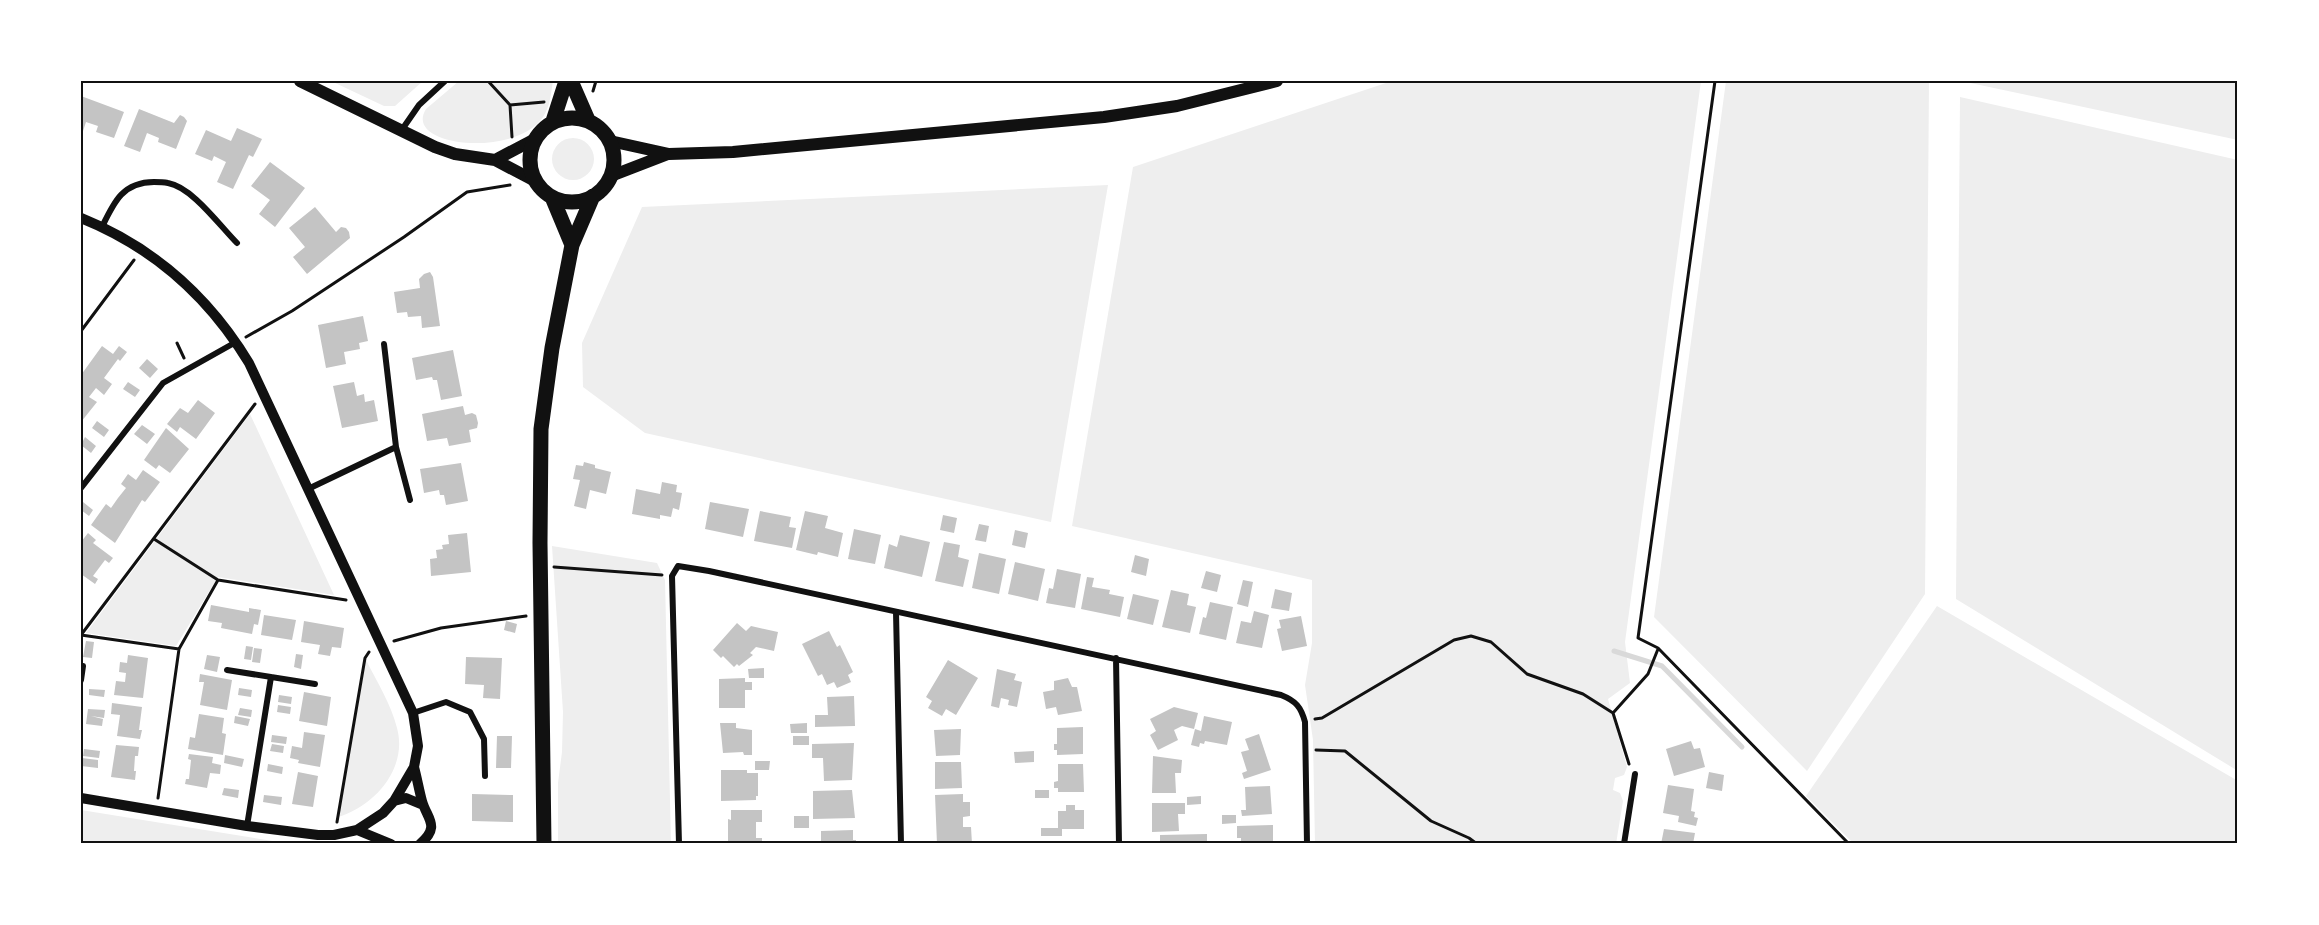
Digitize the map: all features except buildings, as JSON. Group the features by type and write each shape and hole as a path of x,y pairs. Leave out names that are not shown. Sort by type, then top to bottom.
{"main road":[{"path":"300,81 401,131 455,154 495,160 535,181 552,197 565,202 580,201 593,196 607,184 614,164 614,152 610,141 597,125 588,120 565,118 553,121 535,139 495,160"},
{"path":"553,121 566,81"},
{"path":"571,81 588,120"},
{"path":"610,141 669,154 734,152 1104,117 1177,106 1277,81"},
{"path":"535,139 529,160 535,181"},
{"path":"611,176 669,154"},
{"path":"544,844 540,543 541,429 552,348 572,245 593,196"},
{"path":"552,197 572,245"}],"street":[{"path":"401,131 418,105 445,81"},
{"path":"102,227 112,205 124,190 141,182 169,183 187,191 237,243"},
{"path":"81,218 142,249 195,293 236,342 263,393 382,644 413,713 418,746 414,767 394,801 383,813 357,830 334,834 318,835 247,826 81,798"},
{"path":"81,488 154,391 163,383 236,342"},
{"path":"384,344 396,447 410,500"},
{"path":"308,489 396,447"},
{"path":"679,844 672,576 678,566 1116,658 1293,699 1301,708 1305,722 1307,844"},
{"path":"896,612 901,844"},
{"path":"1116,658 1119,844"},
{"path":"81,680 83,666"},
{"path":"227,670 315,684"},
{"path":"247,826 271,677"},
{"path":"413,713 446,702 470,712 484,739 485,776"},
{"path":"414,767 423,805 431,818 431,825 425,840 420,844"},
{"path":"1624,844 1635,774"},
{"path":"394,801 406,798 423,805"},
{"path":"383,813 380,825 390,843"},
{"path":"357,830 390,843"}],"path":[{"path":"489,81 510,105 513,139"},
{"path":"1715,81 1638,638 1658,648 1849,844"},
{"path":"510,105 549,102"},
{"path":"236,342 320,292 467,192 535,181"},
{"path":"81,331 142,249"},
{"path":"177,344 190,368"},
{"path":"179,649 81,635 263,393"},
{"path":"154,539 218,580 362,602"},
{"path":"567,567 672,576"},
{"path":"156,811 179,649 218,580"},
{"path":"334,834 365,658 369,652 382,644 441,628 529,616 529,610"},
{"path":"1305,722 1322,718 1454,640 1471,636 1491,642 1527,674 1583,694 1613,712 1627,760 1635,774"},
{"path":"1613,712 1648,674 1658,648"},
{"path":"1305,749 1345,751 1431,821 1477,844"},
{"path":"1468,844 1469,838"}],"shaded area":[{"path":"331,81 423,81 395,106 384,106"},
{"path":"459,81 553,81 545,113 529,130 510,138 488,143 465,143 445,139 430,132 423,122 426,109"},
{"path":"1392,81 1701,81 1625,642 1630,683 1608,699 1627,767 1624,775 1615,778 1613,790 1620,793 1623,801 1616,844 1315,844 1313,740 1305,685 1312,643 1312,580 1072,526 1133,167"},
{"path":"1726,81 1929,81 1925,594 1807,771 1654,617"},
{"path":"1961,81 2238,81 2238,140"},
{"path":"1960,97 2238,160 2238,771 1956,599"},
{"path":"573,138 581,139 588,144 593,151 593,167 588,174 581,179 573,180 565,179 558,174 553,167 552,159 553,151 558,144 565,139"},
{"path":"1108,185 1051,522 645,433 583,387 582,343 642,207"},
{"path":"250,414 334,595 218,577 176,646 86,633"},
{"path":"552,546 657,563 665,580 671,844 558,844 558,783 562,752 563,712"},
{"path":"1937,606 2238,781 2238,844 1854,844 1806,796"},
{"path":"366,660 397,728 398,757 393,771 376,795 352,812 338,817"},
{"path":"81,810 291,844 81,844"}],"waterway":[{"path":"1614,651 1662,666 1742,747"}]}
